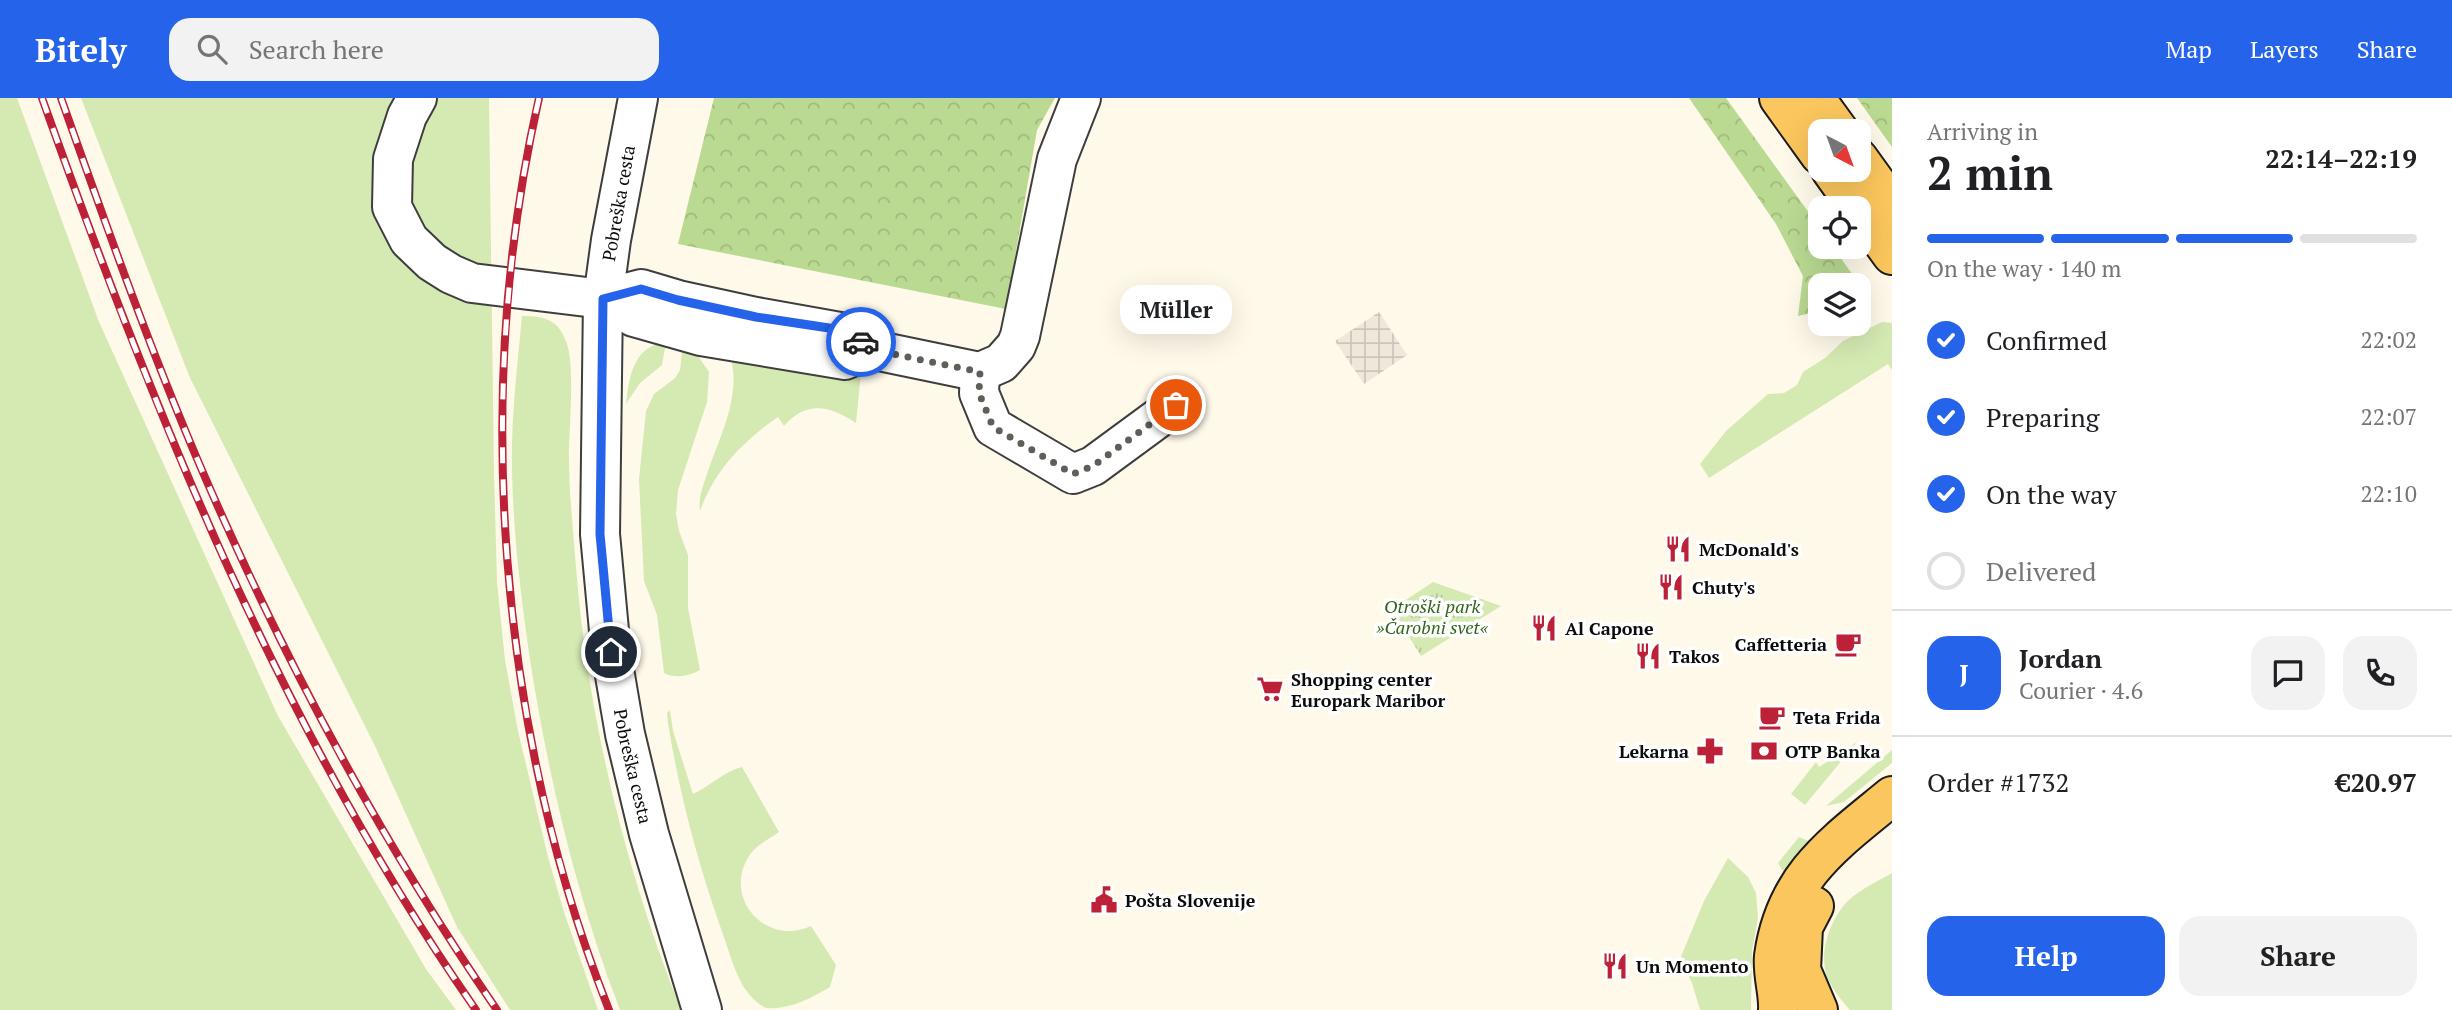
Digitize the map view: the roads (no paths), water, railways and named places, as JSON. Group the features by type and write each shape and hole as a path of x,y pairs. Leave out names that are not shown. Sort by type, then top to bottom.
{"main road":[{"path":"1779,98 1808,138"},
{"path":"1815,98 1830,119"},
{"path":"1871,176 1892,205"},
{"path":"1871,226 1892,254"},
{"path":"1780,1009 1774,958 1787,906 1803,878 1823,853 1892,796"},
{"path":"1818,1010 1801,970 1803,927 1824,887 1861,849 1892,823"}],"street":[{"path":"417,98 407,116 393,159 392,207 409,240 432,262 451,274 472,283 603,299 634,317 701,335 845,360 869,349 980,372 1001,363 1016,346 1020,336 1057,159 1081,98"},
{"name":"Pobreška cesta","path":"638,98 611,240 603,299 600,534 611,652 625,734 649,834 702,1010"},
{"path":"980,372 979,393 993,427 1073,474 1093,466 1176,405"}],"railway":[{"path":"42,98 130,335 178,453 283,683 342,795 406,904 476,1010"},
{"path":"61,98 163,377 265,609 374,814 454,946 497,1010"},
{"path":"539,98 518,210 506,325 502,442 507,559 520,676 542,791 571,902 609,1010"}],"place":[{"name":"Müller","path":"1176,405"},
{"name":"McDonald's","path":"1678,549"},
{"name":"Chuty's","path":"1671,587"},
{"name":"Al Capone","path":"1544,628"},
{"name":"Caffetteria","path":"1848,644"},
{"name":"Takos","path":"1648,656"},
{"name":"Shopping center Europark Maribor","path":"1270,689"},
{"name":"Teta Frida","path":"1772,717"},
{"name":"Lekarna","path":"1710,751"},
{"name":"OTP Banka","path":"1764,751"},
{"name":"Pošta Slovenije","path":"1104,900"},
{"name":"Un Momento","path":"1615,966"}],"park label":[{"name":"Otroški park »Čarobni svet«","path":"1432,616"}]}
